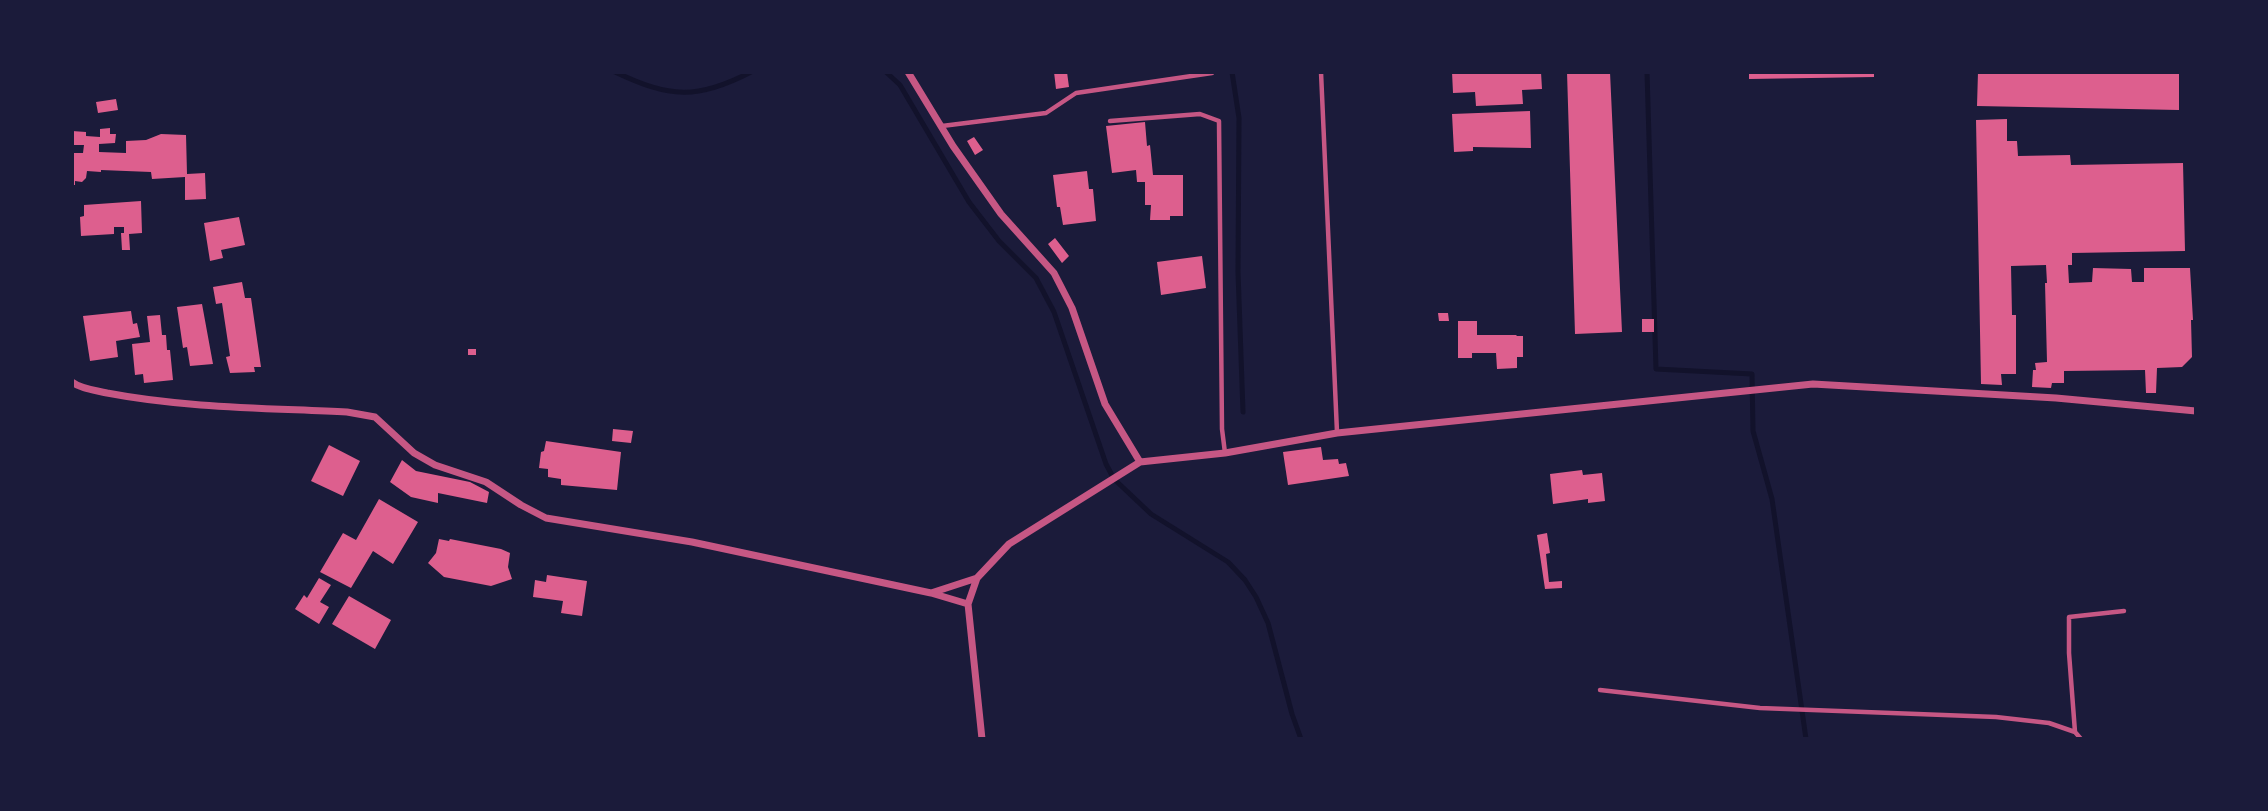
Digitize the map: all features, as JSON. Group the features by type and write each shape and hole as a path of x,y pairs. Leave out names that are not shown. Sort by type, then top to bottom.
{"street":[{"path":"908,72 1001,214 1054,273 1072,308 1105,404 1140,462"},
{"path":"72,382 88,389 150,401 347,412 375,417 414,453 435,465 486,482 546,518 692,542 931,593 968,604"},
{"path":"982,739 968,604 977,578 1009,544 1140,462 1225,453 1337,433 1814,384 2056,398 2196,411"},
{"path":"931,593 977,578"}],"lane":[{"path":"1321,72 1337,433"},
{"path":"941,126 1046,113 1076,93 1212,73"},
{"path":"1110,121 1200,114 1219,121 1222,429 1225,453"},
{"path":"2075,732 2068,617 2124,611"},
{"path":"1600,690 1783,709 1996,717 2049,723 2075,732 2081,739"}],"building":[{"path":"1054,72 1067,72 1069,87 1056,89"},
{"path":"1452,72 1541,72 1542,89 1522,90 1523,104 1476,106 1475,92 1453,93"},
{"path":"1567,72 1610,72 1622,332 1575,334"},
{"path":"1749,72 1874,72 1874,77 1749,79"},
{"path":"1978,72 2179,72 2179,110 1977,106"},
{"path":"116,99 118,110 98,113 96,102"},
{"path":"1530,111 1531,148 1473,147 1473,151 1454,152 1452,114"},
{"path":"2007,119 2007,141 2017,141 2018,156 2070,155 2071,165 2183,163 2185,251 2072,253 2072,265 2068,265 2069,283 2092,282 2093,268 2131,269 2132,282 2144,282 2144,268 2190,268 2192,357 2182,367 2157,368 2156,393 2146,393 2145,370 2064,371 2064,383 2052,383 2051,388 2032,387 2035,363 2047,362 2046,265 2011,266 2012,315 2016,315 2016,374 2001,374 2002,385 1981,384 1976,120"},
{"path":"1145,122 1153,175 1183,175 1183,216 1170,216 1170,220 1150,220 1151,205 1145,205 1145,182 1137,182 1136,170 1112,173 1106,126"},
{"path":"110,128 110,134 116,134 115,143 99,144 99,152 126,153 126,141 146,140 161,134 186,135 187,174 205,173 206,199 185,200 185,177 152,179 151,172 87,171 82,182 75,181 75,185 72,185 72,153 83,153 84,145 72,145 72,131 100,137 100,129"},
{"path":"974,137 983,150 975,155 967,141"},
{"path":"1087,171 1089,189 1093,189 1096,221 1063,225 1060,207 1057,207 1053,175"},
{"path":"141,201 142,233 129,234 130,250 122,250 121,233 124,233 124,227 114,227 114,234 81,236 80,217 84,216 84,205"},
{"path":"239,217 245,245 221,250 223,258 210,261 204,223"},
{"path":"1055,238 1069,256 1062,263 1048,244"},
{"path":"1202,256 1206,288 1161,295 1157,262"},
{"path":"242,282 245,298 251,298 261,367 254,367 255,372 230,373 226,357 230,356 222,303 216,304 213,287"},
{"path":"202,304 213,364 190,366 187,347 183,348 177,307"},
{"path":"131,311 133,324 137,323 140,337 116,341 118,357 90,361 83,316"},
{"path":"1438,313 1448,313 1449,321 1439,321"},
{"path":"160,315 162,335 166,335 167,350 170,350 173,380 144,383 143,374 135,375 132,344 150,342 147,316"},
{"path":"1642,319 1654,319 1654,332 1642,332"},
{"path":"1458,321 1477,321 1477,335 1523,336 1523,357 1517,357 1517,368 1497,369 1496,353 1472,353 1472,358 1458,358"},
{"path":"468,349 476,349 476,355 468,355"},
{"path":"613,429 633,431 631,443 612,441"},
{"path":"546,441 621,452 617,490 561,485 561,479 548,477 548,469 539,468"},
{"path":"329,445 360,461 343,496 311,481"},
{"path":"1321,447 1323,460 1338,459 1339,464 1346,463 1349,476 1288,485 1283,452"},
{"path":"402,460 416,471 470,482 489,492 487,503 438,493 438,503 411,497 390,482"},
{"path":"1582,470 1583,475 1602,473 1605,501 1588,503 1588,499 1553,504 1550,474"},
{"path":"379,499 418,522 393,564 373,551 351,588 320,572 343,533 356,540"},
{"path":"1547,533 1550,553 1546,554 1549,582 1562,581 1562,588 1545,589 1537,535"},
{"path":"439,539 501,549 510,553 508,567 512,579 491,586 444,577 428,563 436,553"},
{"path":"547,575 587,581 582,616 561,613 563,601 533,597 535,580 546,582"},
{"path":"319,578 331,585 320,602 329,607 319,624 295,609 304,595 307,598"},
{"path":"349,596 391,620 375,649 332,624"}],"waterway":[{"path":"615,72 652,87 683,92 715,87 751,72"},
{"path":"886,72 900,85 969,202 999,241 1036,278 1054,312 1106,464 1114,479 1151,514 1228,562 1256,597 1268,623 1301,739"},
{"path":"1232,72 1239,118 1238,272 1243,412"},
{"path":"1647,72 1656,369 1752,374 1753,431 1772,499 1806,739"}]}
